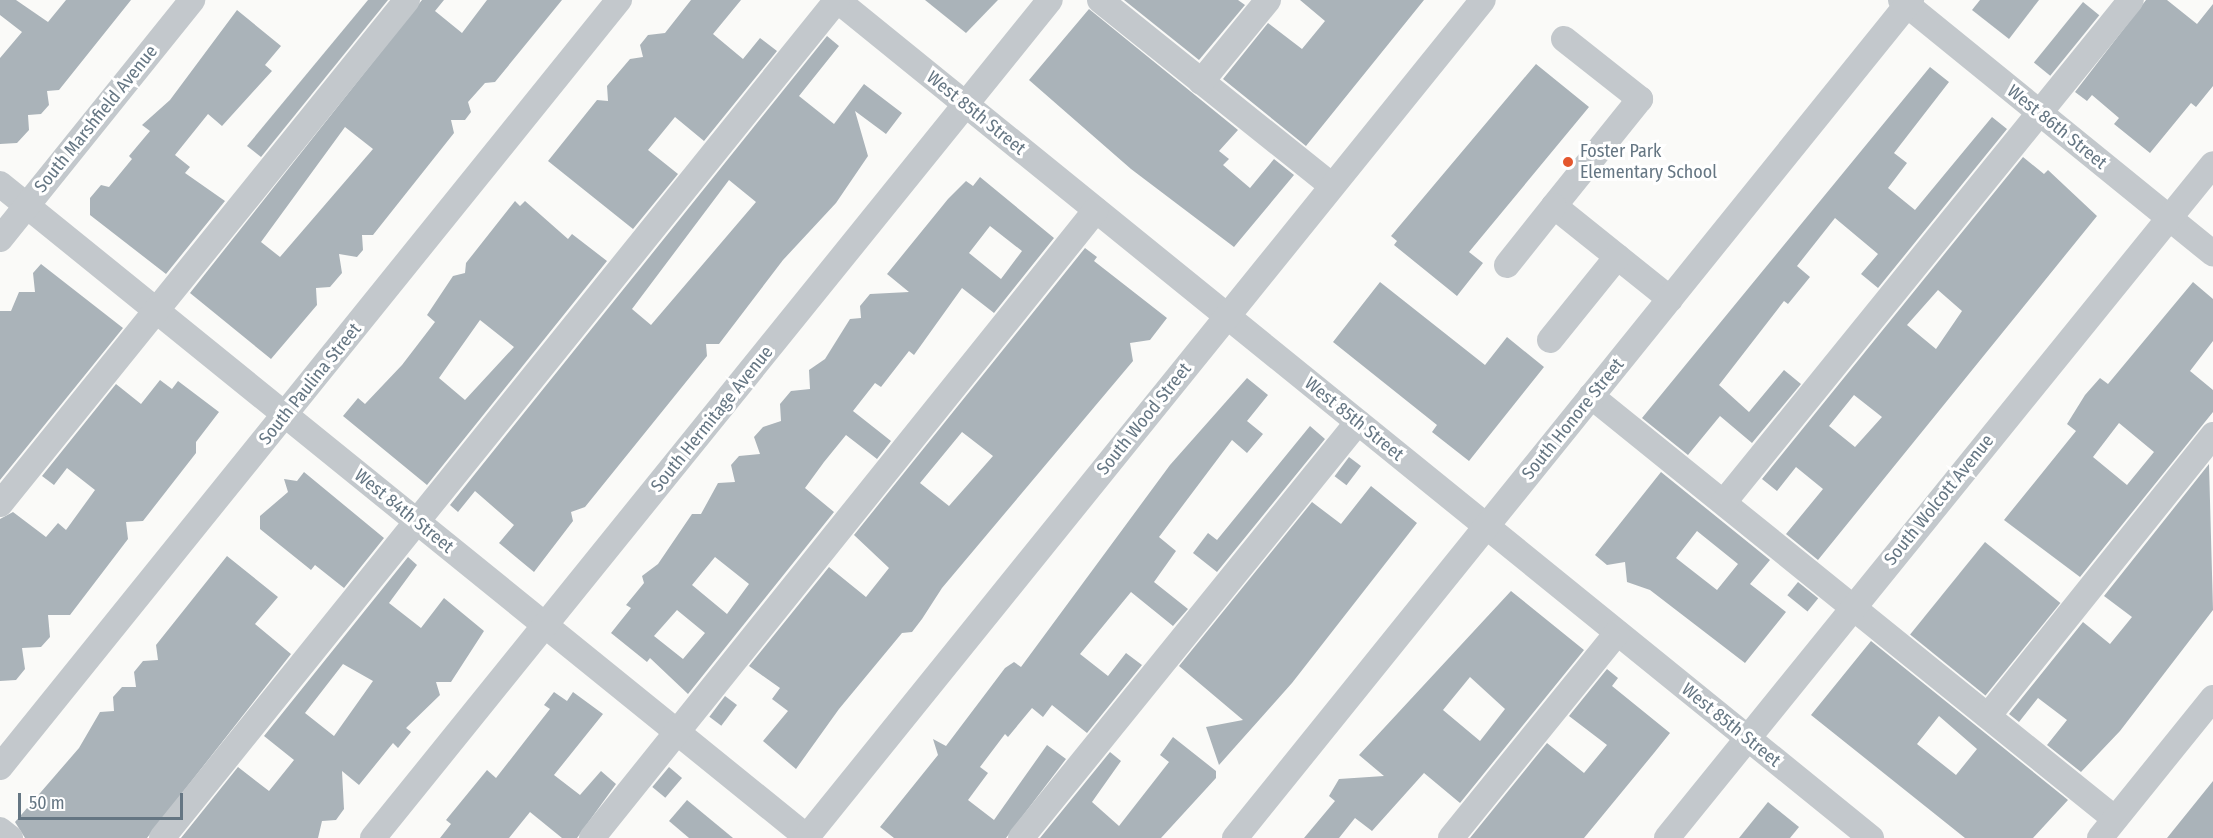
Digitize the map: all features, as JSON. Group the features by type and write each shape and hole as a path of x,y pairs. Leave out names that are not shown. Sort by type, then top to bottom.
{"street":[{"name":"South Marshfield Avenue","path":"0,239 192,0"},
{"path":"0,504 407,0"},
{"name":"South Paulina Street","path":"0,767 620,0"},
{"path":"162,838 837,0"},
{"name":"West 85th Street","path":"837,0 1871,838"},
{"name":"South Hermitage Avenue","path":"373,838 1050,0"},
{"path":"1100,0 1332,186"},
{"path":"1201,82 1268,0"},
{"name":"South Wood Street","path":"807,838 1483,0"},
{"path":"1724,502 2131,0"},
{"name":"West 86th Street","path":"1906,2 2213,254"},
{"name":"South Honore Street","path":"1234,838 1670,299 1906,2"},
{"path":"1507,265 1640,99 1564,39"},
{"name":"South Wolcott Avenue","path":"1667,838 2213,164"},
{"name":"West 84th Street","path":"0,184 807,838"},
{"path":"1554,206 1670,299"},
{"path":"592,838 1096,210"},
{"path":"1550,340 1617,257"},
{"path":"1592,396 1988,716 2108,829 2213,698"},
{"path":"1022,838 1358,422"},
{"path":"1988,716 2213,435"},
{"path":"1451,838 1617,633"},
{"path":"0,830 10,838"}],"building":[{"path":"0,0 16,0 48,22 66,0 131,0 59,90 47,91 49,105 41,114 28,115 29,130 17,143 0,144 0,58 22,32 0,15"},
{"path":"368,0 388,0 261,157 247,146"},
{"path":"422,0 444,0 435,11 462,33 487,0 562,0 495,82 485,83 468,102 471,112 465,120 451,120 454,133 373,235 362,235 363,250 357,257 339,254 342,273 330,287 316,288 317,305 271,359 190,293","holes":["345,127 373,149 280,257 261,242"]},
{"path":"691,0 741,0 713,34 743,59 760,38 777,51 704,141 675,117 648,150 678,174 633,229 548,161 597,100 608,101 607,86 630,59 643,57 640,45 648,35 665,33"},
{"path":"925,0 998,0 966,33"},
{"path":"1124,0 1238,0 1245,5 1199,60"},
{"path":"1300,0 1424,0 1306,146 1223,79 1268,23 1302,49 1325,21"},
{"path":"1980,0 2039,0 2009,39 1972,10"},
{"path":"2146,0 2167,0 2197,24 2213,4 2213,86 2196,107 2191,103 2150,153 2114,124 2119,118 2092,95 2087,101 2075,92"},
{"path":"2083,2 2099,15 2050,76 2034,63"},
{"path":"1089,9 1238,130 1219,151 1229,159 1223,165 1250,188 1274,159 1294,175 1234,247 1131,169 1029,80"},
{"path":"237,10 281,46 265,65 272,71 222,126 208,114 175,155 190,167 185,173 225,201 166,274 90,215 90,198 101,185 109,187 132,159 129,156 150,131 142,125 170,100"},
{"path":"827,36 839,46 799,96 834,124 864,84 902,113 886,134 855,111 868,156 836,203 783,260 719,344 706,344 707,356 585,507 571,512 573,521 534,572 499,543 514,525 475,491 458,512 450,505","holes":["729,180 756,202 651,325 632,309"]},
{"path":"1536,64 1589,107 1469,252 1483,263 1457,296 1394,245 1397,241 1391,236"},
{"path":"1930,67 1949,82 1894,153 1907,163 1888,188 1915,210 1992,117 2007,129 1878,288 1861,274 1878,254 1835,218 1797,266 1810,277 1788,304 1784,301 1719,385 1749,412 1784,370 1801,384 1752,443 1720,416 1688,455 1642,418"},
{"path":"2023,157 2044,174 2048,170 2097,216 1818,560 1786,534 1823,489 1796,467 1777,491 1762,479","holes":["1938,290 1962,311 1936,349 1907,325","1854,395 1882,417 1855,447 1829,426"]},
{"path":"980,177 1054,238 994,313 962,288 914,355 909,351 881,387 875,383 853,411 891,441 877,459 846,435 824,462 805,488 834,512 688,694 650,658 647,662 611,633 631,608 626,605 644,583 642,576 658,564 692,514 701,514 718,483 735,482 731,465 739,456 760,454 754,437 763,427 781,421 780,404 791,391 810,389 809,370 825,359 850,319 861,318 860,306 870,294 909,292 887,274 948,199 966,181 973,186","holes":["990,226 1022,251 1001,279 969,253","715,557 749,584 727,614 692,585","677,610 705,633 683,659 654,636"]},
{"path":"515,201 520,206 525,201 568,239 572,234 607,261 427,485 343,416 358,398 365,404 402,365 435,322 427,315 453,276 465,273 466,263","holes":["480,320 514,347 465,400 439,378"]},
{"path":"1085,248 1097,257 1094,261 1167,318 1150,340 1130,343 1133,361 942,588 912,632 902,633 839,709 796,769 763,741 788,711 772,699 780,688 749,666 829,567 866,597 889,568 854,535","holes":["962,432 993,456 949,506 920,483"]},
{"path":"41,264 123,328 0,480 0,311 11,311 19,292 35,292 33,273"},
{"path":"1380,282 1485,365 1507,337 1544,367 1469,461 1432,432 1437,425 1333,342"},
{"path":"2193,282 2213,299 2213,341 2190,371 2213,390 2213,412 2080,577 2004,520 2076,431 2067,424 2085,395 2100,378 2108,384","holes":["2119,423 2154,452 2127,485 2093,457"]},
{"path":"1247,378 1268,395 1247,421 1263,434 1247,453 1232,440 1159,537 1176,551 1154,582 1188,609 1173,626 1131,592 1080,654 1108,676 1126,653 1142,665 1087,733 1052,705 1043,717 1032,708 1008,737 1005,734 980,767 988,773 968,800 994,820 1047,745 1066,759 1006,838 894,838 880,827 938,755 933,739 946,746 1005,668 1014,662 1021,667 1170,465"},
{"path":"160,380 172,389 178,381 219,412 196,442 196,453 143,521 126,522 128,539 70,615 48,615 50,637 41,647 22,648 25,669 16,680 0,681 0,519 13,512 46,537 58,523 66,530 95,490 67,468 54,485 42,476 116,384 141,404"},
{"path":"1310,426 1325,439 1217,572 1193,553 1208,533 1217,540"},
{"path":"1349,457 1361,466 1347,485 1335,476"},
{"path":"2209,464 2213,610 2120,731 2081,772 2047,745 2067,720 2038,698 2019,722 2009,714 2083,622 2110,644 2132,617 2104,596"},
{"path":"304,472 384,538 344,588 315,565 311,570 260,529 260,516 288,492 284,479 297,481"},
{"path":"1661,472 1770,560 1750,584 1786,612 1745,663 1650,590 1627,582 1625,562 1607,565 1595,555","holes":["1697,531 1738,564 1717,590 1676,558"]},
{"path":"1371,486 1417,523 1292,683 1219,765 1206,727 1243,720 1179,666 1312,502 1341,524"},
{"path":"1985,542 2060,603 1985,696 1910,634"},
{"path":"227,556 278,597 255,624 291,654 147,838 25,838 15,822 79,748 100,712 114,711 113,697 122,687 136,687 134,672 143,661 158,660 156,645"},
{"path":"408,557 417,565 389,603 421,628 444,598 484,631 451,682 436,682 440,695 406,728 411,732 398,748 393,743 359,785 342,771 344,809 336,820 322,821 318,838 181,838 238,767 269,791 294,760 264,736","holes":["343,664 373,681 334,736 305,713"]},
{"path":"1798,582 1818,598 1808,612 1787,595"},
{"path":"1511,591 1584,650 1460,803 1424,773 1372,831 1355,818 1339,838 1304,838 1335,801 1329,796 1339,779 1384,776 1359,755","holes":["1470,677 1505,709 1480,741 1443,710"]},
{"path":"1871,641 2068,800 2033,838 1965,838 1811,715","holes":["1939,716 1977,749 1956,775 1917,744"]},
{"path":"1607,669 1618,678 1612,686 1670,733 1654,753 1584,838 1470,838 1547,743 1584,773 1607,745 1569,716"},
{"path":"554,692 567,701 573,692 603,714 554,775 580,795 601,771 616,784 577,838 562,838 530,812 509,838 440,838 451,824 446,820 487,770 496,778 550,709 544,705"},
{"path":"725,696 737,705 721,726 709,717"},
{"path":"1173,737 1216,771 1216,778 1161,838 1040,838 1110,752 1121,761 1092,802 1119,826 1169,762 1160,755"},
{"path":"669,767 682,778 665,798 652,787"},
{"path":"2213,781 2213,838 2167,838 2188,812"},
{"path":"687,800 733,838 689,838 669,821"},
{"path":"1768,802 1799,827 1790,838 1739,838"}],"place":[{"name":"Foster Park Elementary School","path":"1568,162"}]}
